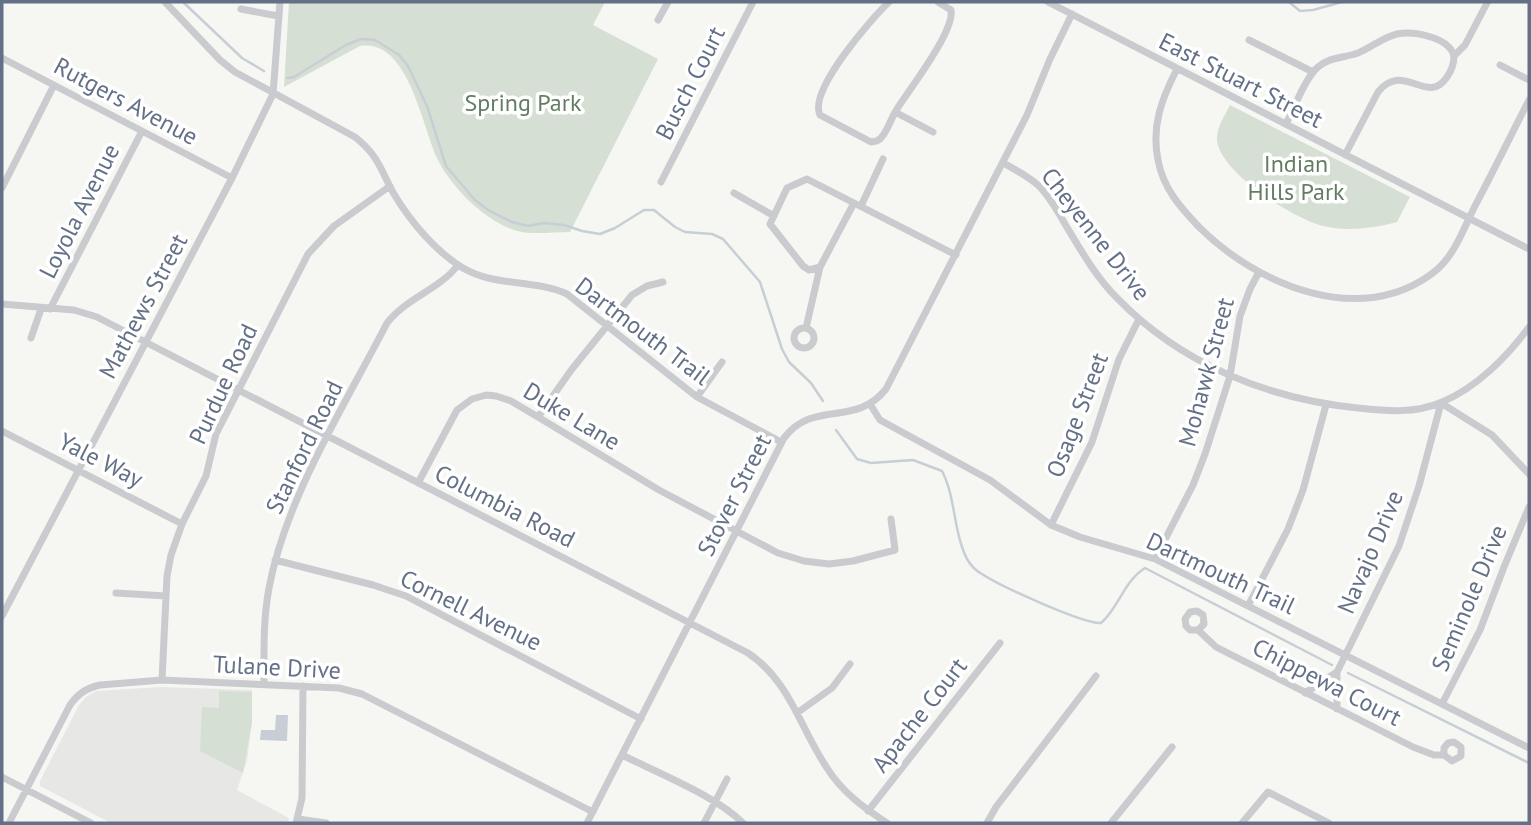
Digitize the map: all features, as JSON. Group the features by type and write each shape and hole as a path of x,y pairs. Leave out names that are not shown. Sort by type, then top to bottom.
{"street":[{"name":"Dartmouth Trail","path":"165,2 220,60 251,82 355,137 373,153 390,186 420,229 458,264 489,279 557,289 574,299 697,397 782,442"},
{"name":"Mathews Street","path":"2,616 232,178 273,94 280,2"},
{"path":"658,20 668,2"},
{"name":"Busch Court","path":"661,182 753,2"},
{"path":"889,2 853,41 818,102 817,109 820,115 871,142 882,136 934,54 953,15 948,7 938,2"},
{"name":"East Stuart Street","path":"1048,2 1529,249"},
{"path":"1454,56 1465,46 1487,3"},
{"path":"241,9 278,16"},
{"path":"870,404 886,389 956,255 1027,115 1072,14"},
{"path":"1286,124 1313,72 1325,62 1363,51 1398,34 1413,34 1441,41 1451,48 1454,56 1452,70 1445,81 1435,88 1421,87 1404,79 1385,84 1378,92 1345,155"},
{"path":"1250,40 1313,72"},
{"name":"Rutgers Avenue","path":"2,58 232,178"},
{"path":"1500,65 1529,80"},
{"path":"1177,69 1165,94 1156,123 1156,152 1161,172 1173,198 1189,217 1227,252 1259,272 1294,286 1334,297 1362,299 1394,293 1424,279 1447,260 1529,100"},
{"path":"2,188 54,85"},
{"path":"895,112 933,132"},
{"name":"Loyola Avenue","path":"50,309 142,131"},
{"path":"806,328 820,267 883,159"},
{"name":"Cheyenne Drive","path":"1003,163 1032,180 1046,194 1089,263 1115,296 1139,319 1175,346 1230,376 1274,393 1326,405 1400,411 1441,403 1471,386 1508,353 1529,327"},
{"path":"820,267 809,270 803,266 770,224 787,188 807,179 956,255"},
{"name":"Purdue Road","path":"162,680 171,555 182,524 206,476 216,434 308,254 334,226 390,186"},
{"path":"734,193 774,215"},
{"name":"Stanford Road","path":"264,684 265,616 275,560 298,496 387,323 401,308 443,281 458,264"},
{"name":"Mohawk Street","path":"1155,559 1193,485 1230,376 1240,316 1259,272"},
{"path":"538,417 572,369 632,295 647,286 663,282"},
{"name":"Columbia Road","path":"2,304 85,313 748,653 766,667 785,689 829,772 839,785 867,811 887,823"},
{"path":"31,338 41,309"},
{"name":"Osage Street","path":"1051,525 1092,442 1119,359 1139,319"},
{"path":"697,397 722,362"},
{"name":"Duke Lane","path":"418,483 453,416 472,399 486,395 511,401 659,490 792,558 816,563 836,563 895,550 891,519"},
{"path":"1441,403 1492,435 1529,474"},
{"name":"Navajo Drive","path":"1337,709 1337,672 1399,546 1419,486 1441,403"},
{"name":"Dartmouth Trail","path":"870,404 880,420 990,480 1051,525 1080,537 1155,559 1529,748"},
{"name":"Stover Street","path":"587,823 782,442 792,429 808,419 860,410 870,404"},
{"path":"1248,606 1288,529 1303,490 1326,405"},
{"name":"Yale Way","path":"2,431 182,524"},
{"name":"Seminole Drive","path":"1442,704 1480,630 1529,508"},
{"name":"Cornell Avenue","path":"275,560 406,596 641,719"},
{"path":"116,593 166,596"},
{"name":"Chippewa Court","path":"1198,630 1216,647 1305,693 1422,751 1444,755"},
{"name":"Apache Court","path":"867,811 1000,643"},
{"path":"797,713 832,688 850,664"},
{"name":"Navajo Drive","path":"1305,693 1337,672"},
{"path":"987,823 996,807 1096,676"},
{"name":"Tulane Drive","path":"9,823 76,697 91,687 100,685 162,680 339,688 373,698 593,812"},
{"path":"303,686 302,798 297,821 326,823"},
{"path":"1111,823 1172,747"},
{"path":"622,755 715,801 743,823"},
{"path":"2,777 91,823"},
{"path":"704,823 727,779"},
{"path":"1242,823 1268,792 1329,823"}],"shaded area":[{"path":"160,687 252,690 252,722 247,761 237,790 289,818 288,823 111,823 40,786 40,781 79,705 86,697 96,691"},
{"path":"276,715 288,715 287,741 260,740 261,730 275,730"}],"green space":[{"name":"Spring Park","path":"289,2 605,2 593,25 658,59 570,232 523,232 505,227 482,212 452,182 438,160 402,70 391,56 377,47 360,46 284,87"},
{"name":"Indian Hills Park","path":"1230,105 1410,197 1397,222 1360,229 1323,226 1310,222 1260,193 1244,180 1221,153 1217,136"},
{"path":"219,691 252,692 252,722 243,773 200,751 202,707 219,708"}],"waterway":[{"path":"183,2 242,58 264,71"},
{"path":"1289,2 1300,11 1342,2"},
{"path":"287,78 294,77 346,45 361,39 375,40 399,55 408,66 427,106 446,166 475,200 488,210 512,222 528,226 544,223 564,225 600,234 644,210 654,210 685,232 712,234 723,239 760,282 782,349 789,362 811,383 823,401"},
{"path":"836,430 857,459 871,463 913,460 942,471 950,492 962,548 968,561 980,573 1023,595 1060,611 1101,623 1131,580 1145,568 1332,665"},
{"path":"1348,673 1529,763"}]}
